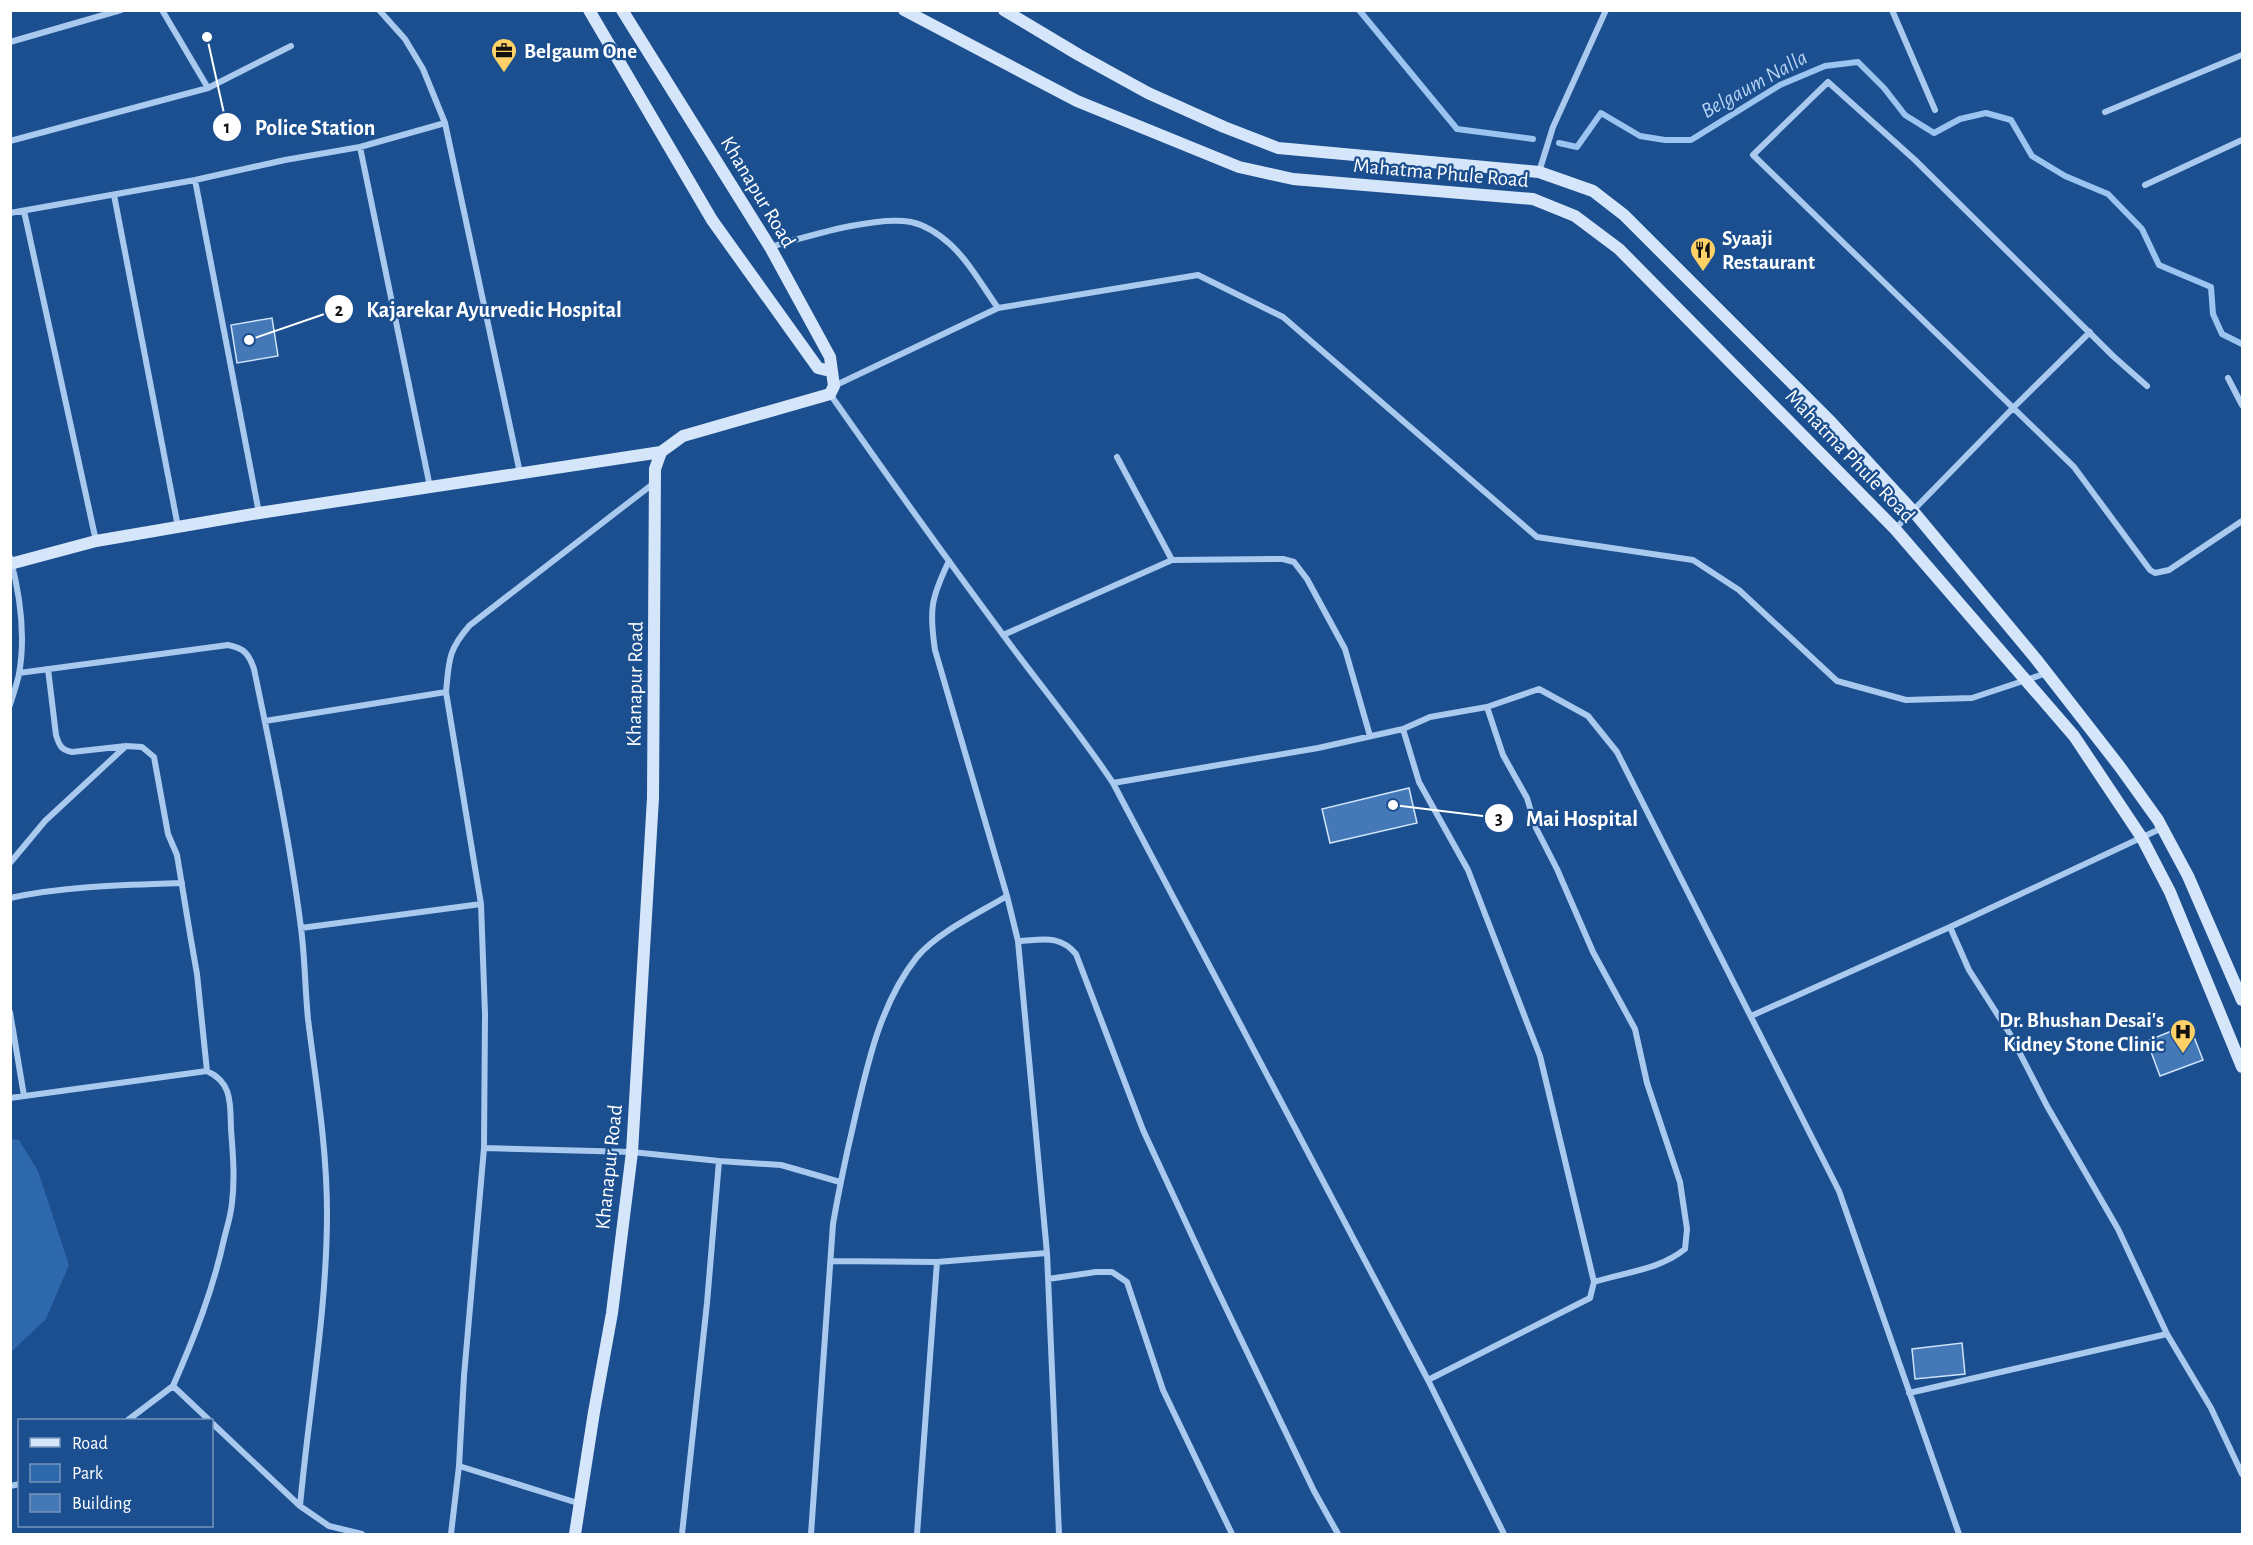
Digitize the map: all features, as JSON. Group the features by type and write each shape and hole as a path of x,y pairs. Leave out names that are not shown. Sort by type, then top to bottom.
{"main road":[{"path":"589,10 712,220 818,368 830,371"},
{"name":"Khanapur Road","path":"622,10 770,247 830,357 830,371 834,378 832,390"},
{"name":"Mahatma Phule Road","path":"904,10 1077,101 1239,167 1293,179 1533,199 1575,216 1619,249 1895,529 2074,736 2142,838 2170,892 2242,1067"},
{"name":"Mahatma Phule Road","path":"1004,10 1148,93 1278,148 1539,172 1593,191 1624,215 1831,422 1913,511 2047,673 2121,767 2162,827 2188,876 2242,1000"},
{"path":"11,561 96,541 259,513 661,452 683,436 832,390"},
{"name":"Khanapur Road","path":"575,1534 612,1313 632,1152 653,798 656,601 654,483 655,468 661,452"}],"street":[{"path":"10,42 121,10"},
{"path":"162,10 208,88"},
{"path":"379,10 405,39 423,69 445,123 520,473"},
{"path":"1539,172 1553,127 1606,10"},
{"path":"1892,10 1935,110"},
{"path":"10,141 208,88 291,46"},
{"path":"2105,112 2242,55"},
{"path":"2147,386 1916,160 1828,82 1753,154 2074,467 2146,567 2155,573 2169,570 2242,521"},
{"path":"10,213 195,180 285,160 360,147 445,123"},
{"path":"2145,184 2242,140"},
{"path":"360,147 430,487"},
{"path":"195,180 259,513"},
{"path":"114,195 178,527"},
{"path":"24,211 96,541"},
{"path":"770,247 886,220 911,222 931,230 951,245 966,262 998,308"},
{"path":"1504,1534 1428,1380 1113,783 1081,735 948,561 832,390 998,308 1198,275 1283,317 1537,537 1694,560 1739,590 1837,681 1906,700 1972,698 2047,673"},
{"path":"1895,529 2091,332"},
{"path":"2228,378 2242,405"},
{"path":"1117,457 1172,560"},
{"path":"451,1534 459,1466 484,1148 484,1014 481,904 446,692 449,657 456,640 470,625 654,483"},
{"path":"1003,635 1172,560 1282,559 1294,562 1307,579 1345,649 1370,736"},
{"path":"10,705 19,673 21,616 11,561"},
{"path":"948,561 936,588 930,618 935,650 1018,941 1047,1252 1059,1534"},
{"path":"19,673 228,645 241,648 249,656 254,669 301,928 308,1018 320,1105 327,1211 327,1252 318,1356 307,1428 300,1506"},
{"path":"48,669 56,735 59,745 64,750 72,752 126,746 142,747 154,757 168,834 177,855 182,882 197,974 200,1021 207,1071"},
{"path":"1113,783 1318,748 1403,729 1430,717 1487,707 1539,688 1588,716 1617,752 1839,1191 1959,1534"},
{"path":"265,721 446,692"},
{"path":"1487,707 1503,755 1527,798 1536,828 1557,868 1593,952 1635,1029 1647,1083 1680,1182 1687,1229 1684,1249 1672,1259 1593,1282"},
{"path":"1403,729 1419,782 1468,870 1540,1056 1593,1282 1590,1298 1428,1380"},
{"path":"10,863 45,821 126,746"},
{"path":"1751,1016 1950,927 2162,827"},
{"path":"10,898 113,885 182,882"},
{"path":"811,1534 834,1224 840,1182 868,1067 892,998 918,957 957,926 1007,896"},
{"path":"301,928 481,904"},
{"path":"1950,927 1969,970 2010,1034 2047,1106 2118,1229 2167,1334 2211,1408 2242,1474"},
{"path":"1018,941 1055,939 1067,944 1076,954 1143,1130 1314,1491 1338,1534"},
{"path":"10,1012 24,1096"},
{"path":"10,1098 207,1071 217,1076 226,1086 230,1099 233,1158 232,1204 215,1276 173,1386 129,1419"},
{"path":"484,1148 632,1152 781,1165 840,1182"},
{"path":"682,1534 707,1304 719,1161"},
{"path":"831,1261 937,1262 1047,1252"},
{"path":"917,1534 937,1262"},
{"path":"1048,1279 1112,1272 1127,1282 1163,1390 1232,1534"},
{"path":"1909,1393 2167,1334"},
{"path":"173,1386 207,1419"},
{"path":"213,1425 300,1506 329,1526 362,1534"},
{"path":"459,1466 581,1504"}],"green space":[{"path":"11,1139 19,1140 38,1171 69,1265 46,1319 11,1352"}],"building":[{"path":"272,318 278,356 237,363 231,325"},
{"path":"1409,788 1417,823 1330,843 1322,809"},
{"path":"2189,1024 2203,1060 2160,1076 2147,1041"},
{"path":"1962,1343 1965,1374 1915,1379 1912,1349"}],"waterway":[{"name":"Belgaum Nalla","path":"1359,10 1457,129 1533,139"},
{"name":"Belgaum Nalla","path":"1559,143 1577,147 1601,113 1640,136 1665,140 1691,140 1780,85 1825,66 1858,62 1884,88 1905,115 1934,133 1960,119 1986,113 2011,120 2032,156 2065,176 2108,194 2142,229 2159,265 2211,287 2213,314 2222,334 2242,344"}],"place":[{"name":"Police Station","path":"207,37"},
{"name":"Belgaum One","path":"504,74"},
{"name":"Syaaji Restaurant","path":"1703,273"},
{"name":"Kajarekar Ayurvedic Hospital","path":"249,340"},
{"name":"Mai Hospital","path":"1393,805"},
{"name":"Dr. Bhushan Desai's Kidney Stone Clinic","path":"2183,1055"}]}
